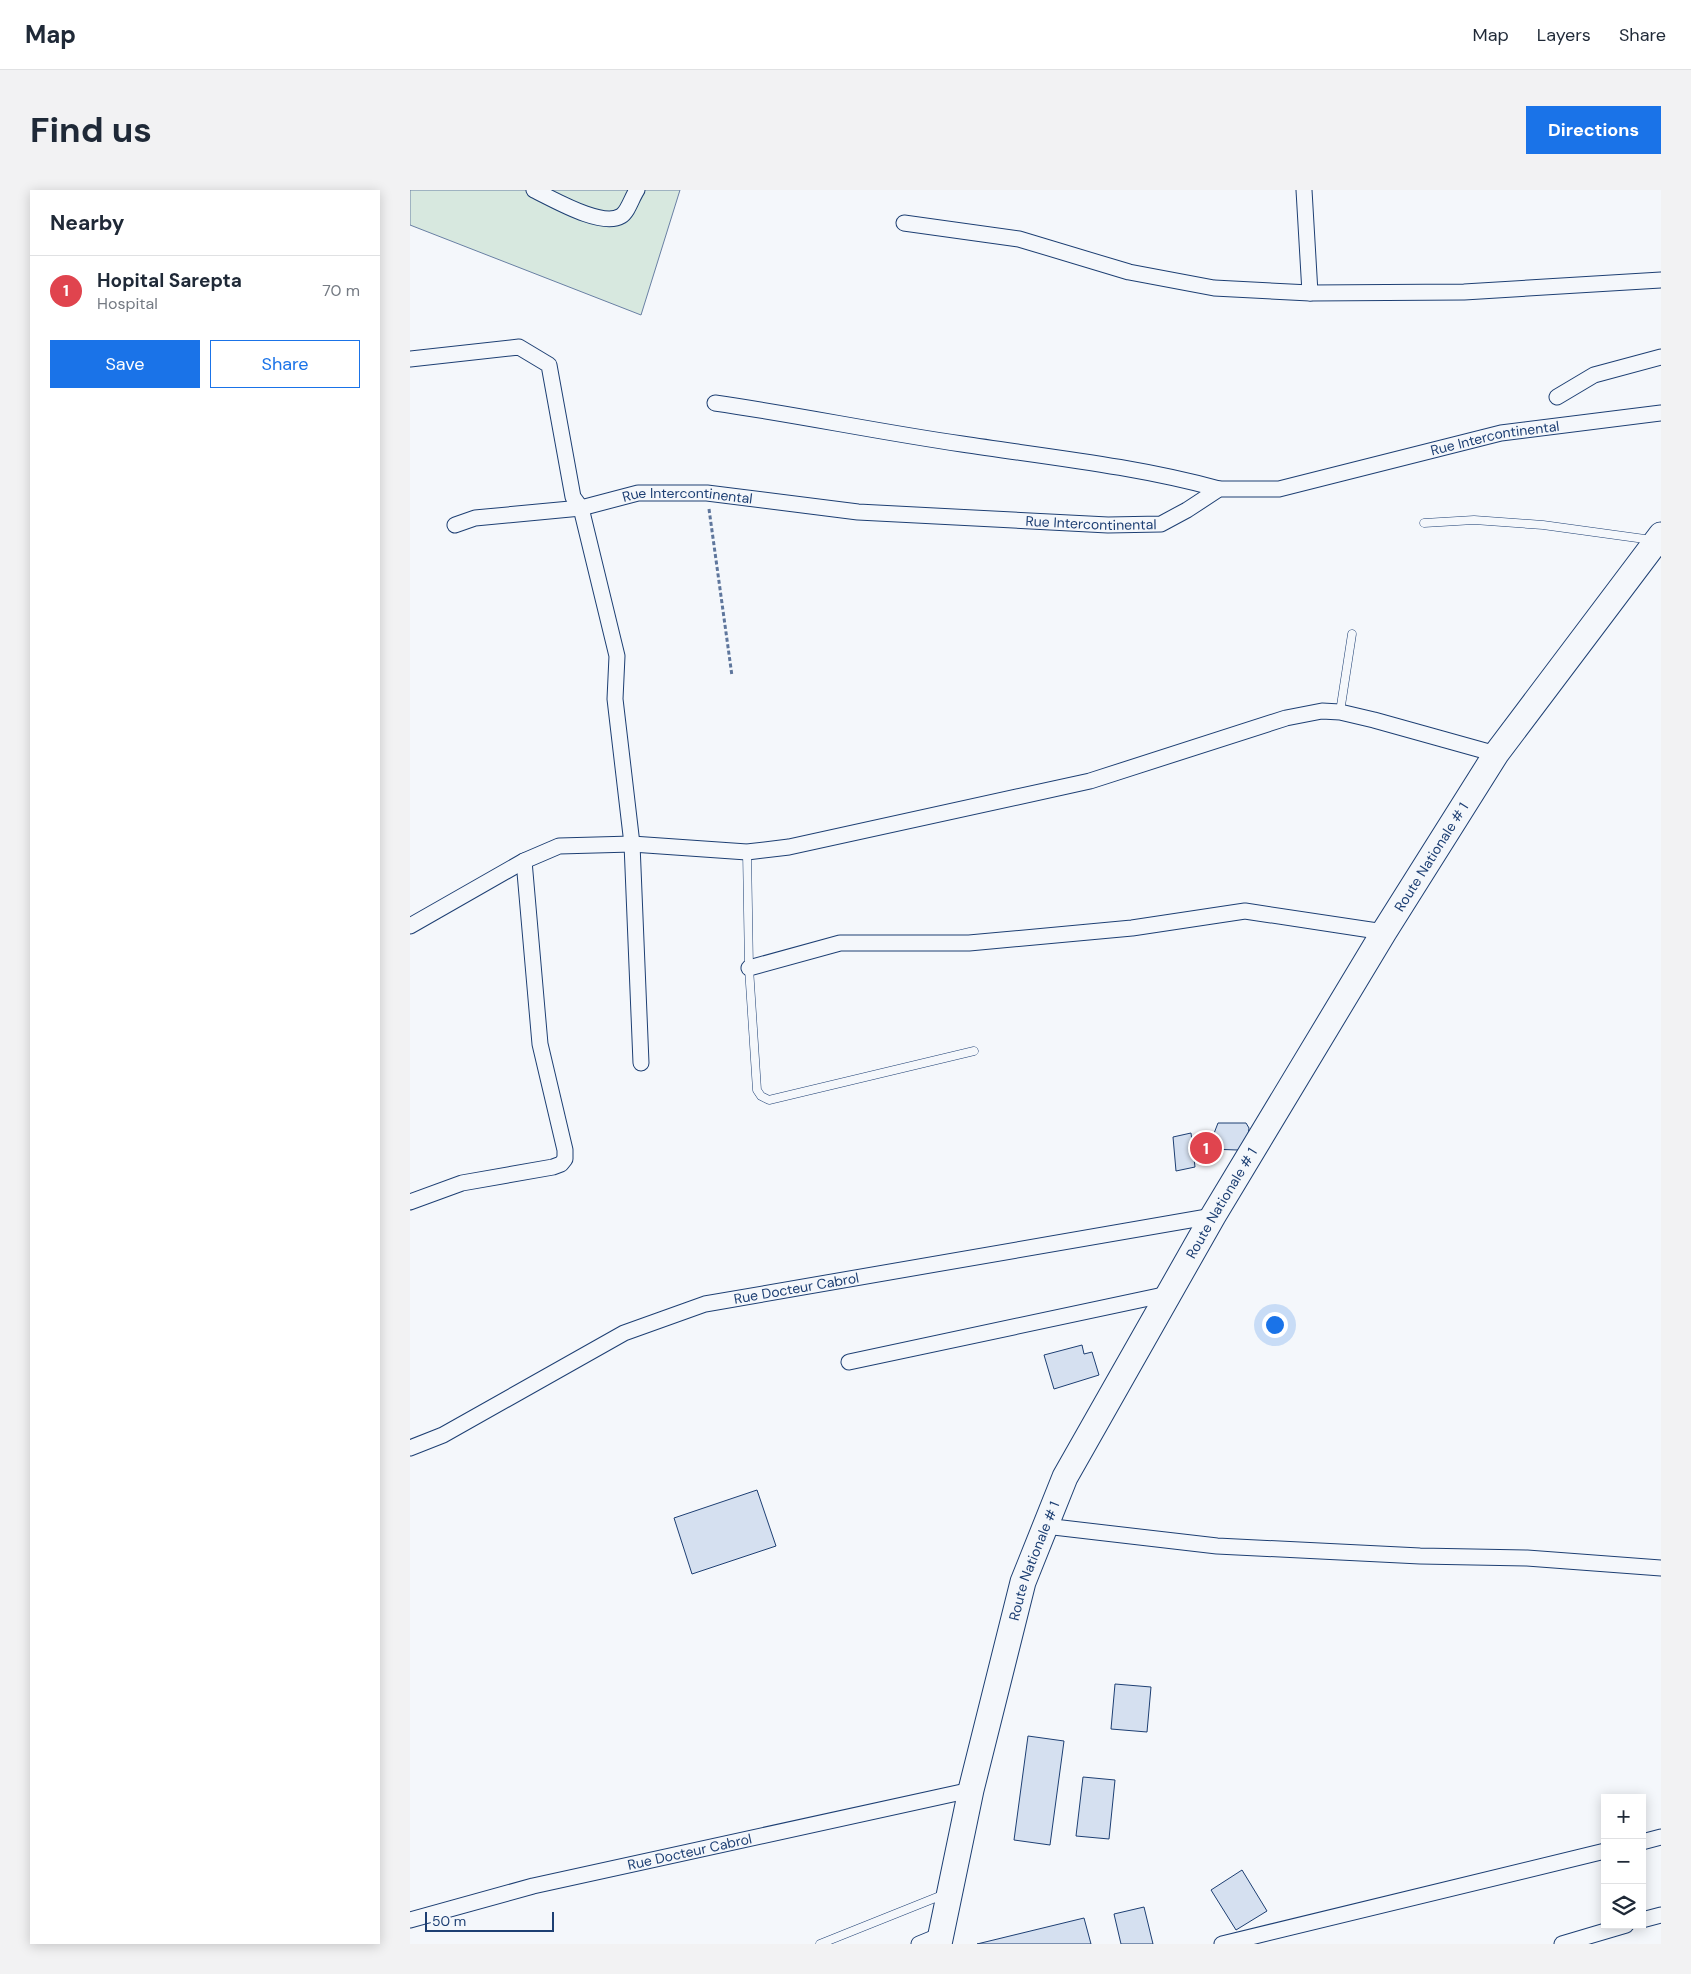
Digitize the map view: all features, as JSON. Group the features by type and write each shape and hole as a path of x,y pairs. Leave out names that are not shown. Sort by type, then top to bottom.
{"main road":[{"name":"Route Nationale # 1","path":"933,1941 949,1892 970,1790 1024,1582 1065,1477 1213,1216 1384,932 1496,754 1659,538"}],"street":[{"path":"534,190 594,217 611,220 622,216 637,190"},
{"path":"1304,190 1310,293"},
{"path":"904,223 1019,239 1129,272 1214,288 1310,293 1464,292 1661,280"},
{"path":"410,360 519,347 549,365 577,502 617,656 615,699 632,844 641,1063"},
{"path":"1558,397 1594,376 1661,357"},
{"path":"715,403 782,413 912,437 1172,476 1219,489"},
{"name":"Rue Intercontinental","path":"456,525 475,518 638,493 707,493 858,512 1108,525 1161,524 1219,489 1279,489 1501,433 1661,413"},
{"path":"410,926 524,861 560,846 632,844 747,852 789,847 1090,781 1286,718 1322,710 1340,712 1496,754"},
{"path":"410,1202 462,1183 553,1167 565,1160 565,1150 540,1044 524,861"},
{"path":"749,968 840,943 969,943 1132,928 1246,911 1384,932"},
{"name":"Rue Docteur Cabrol","path":"410,1448 443,1435 624,1333 705,1304 1213,1216"},
{"path":"849,1362 1168,1294"},
{"path":"1046,1526 1217,1546 1420,1556 1527,1558 1661,1568"},
{"name":"Rue Docteur Cabrol","path":"410,1920 533,1886 970,1790"},
{"path":"1646,1841 1661,1837"},
{"path":"1222,1944 1601,1852"},
{"path":"1646,1919 1661,1915"},
{"path":"1562,1944 1613,1929"}],"lane":[{"path":"1424,523 1474,520 1542,525 1659,538"},
{"path":"1340,712 1352,634"},
{"path":"747,852 749,968 758,1090 761,1096 768,1100 974,1051"},
{"path":"820,1944 949,1892"}],"path":[{"path":"707,493 732,676"}],"shaded area":[{"path":"410,190 680,190 641,315 410,225"}],"building":[{"path":"1218,1123 1246,1123 1249,1128 1248,1135 1238,1150 1208,1149"},
{"path":"1191,1133 1195,1167 1176,1171 1173,1137"},
{"path":"1082,1345 1084,1354 1092,1352 1099,1375 1054,1389 1044,1355"},
{"path":"757,1490 776,1546 692,1574 674,1518"},
{"path":"1115,1684 1151,1687 1147,1732 1111,1729"},
{"path":"1028,1736 1064,1741 1050,1845 1014,1840"},
{"path":"1083,1777 1115,1780 1109,1839 1076,1836"},
{"path":"1242,1870 1267,1911 1236,1930 1211,1890"},
{"path":"1144,1907 1153,1944 1121,1944 1114,1914"},
{"path":"1084,1918 1091,1944 977,1944"}],"place":[{"name":"Hopital Sarepta","path":"1206,1148"}]}
